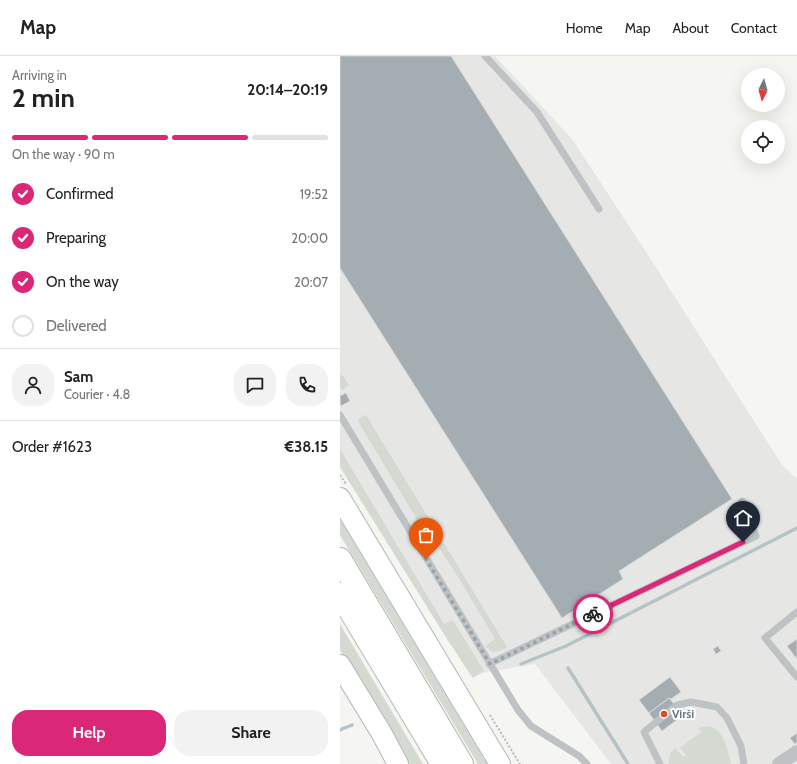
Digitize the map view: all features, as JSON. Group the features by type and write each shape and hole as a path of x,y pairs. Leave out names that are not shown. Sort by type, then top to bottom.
{"highway":[{"path":"340,559 462,764"},
{"path":"340,594 442,764"}],"main road":[{"path":"340,498 500,764"},
{"path":"340,665 382,734 398,764"}],"street":[{"path":"779,764 797,752"}],"lane":[{"path":"485,56 538,112 599,209"},
{"path":"340,415 518,710 531,726 579,756 587,764"},
{"path":"490,664 756,536 742,501"},
{"path":"797,612 765,638 797,677"},
{"path":"660,764 644,732 677,705 691,702 717,708 727,718 741,746 744,764"}],"shaded area":[{"path":"340,56 495,56 572,139 782,465 797,479 797,764 611,764 535,664 470,675 340,458"},
{"path":"340,374 349,385 343,390 340,387"},
{"path":"366,415 507,647 504,649 496,652 485,646 495,639 458,577 438,546 430,550 425,547 422,528 359,423 358,420"},
{"path":"340,449 444,624 452,620 454,622 484,671 473,678 340,467"},
{"path":"340,519 487,764 478,764 340,535"},
{"path":"340,624 423,764 405,764 381,718 340,650"},
{"path":"708,726 714,728 721,734 726,744 731,764 669,764 670,755 675,748 683,757 686,755 680,748 701,732 698,728"}],"building":[{"path":"340,56 451,56 732,499 619,571 623,579 562,618 340,268"},
{"path":"346,393 350,401 341,406 340,396"},
{"path":"797,639 797,659 787,646"},
{"path":"718,646 721,651 716,654 713,649"},
{"path":"670,677 681,692 671,699 669,698 649,713 639,700"},
{"path":"669,698 683,715 662,731 649,713"},
{"path":"797,733 797,742 795,744 790,738"}],"waterway":[{"path":"521,664 566,646 797,528"},
{"path":"568,668 628,764"},
{"path":"340,730 352,725"}],"way so far":[{"path":"426,559 490,664 593,614"}],"place":[{"name":"Virši","path":"664,714"}],"route":[{"path":"593,614 743,542"}]}
